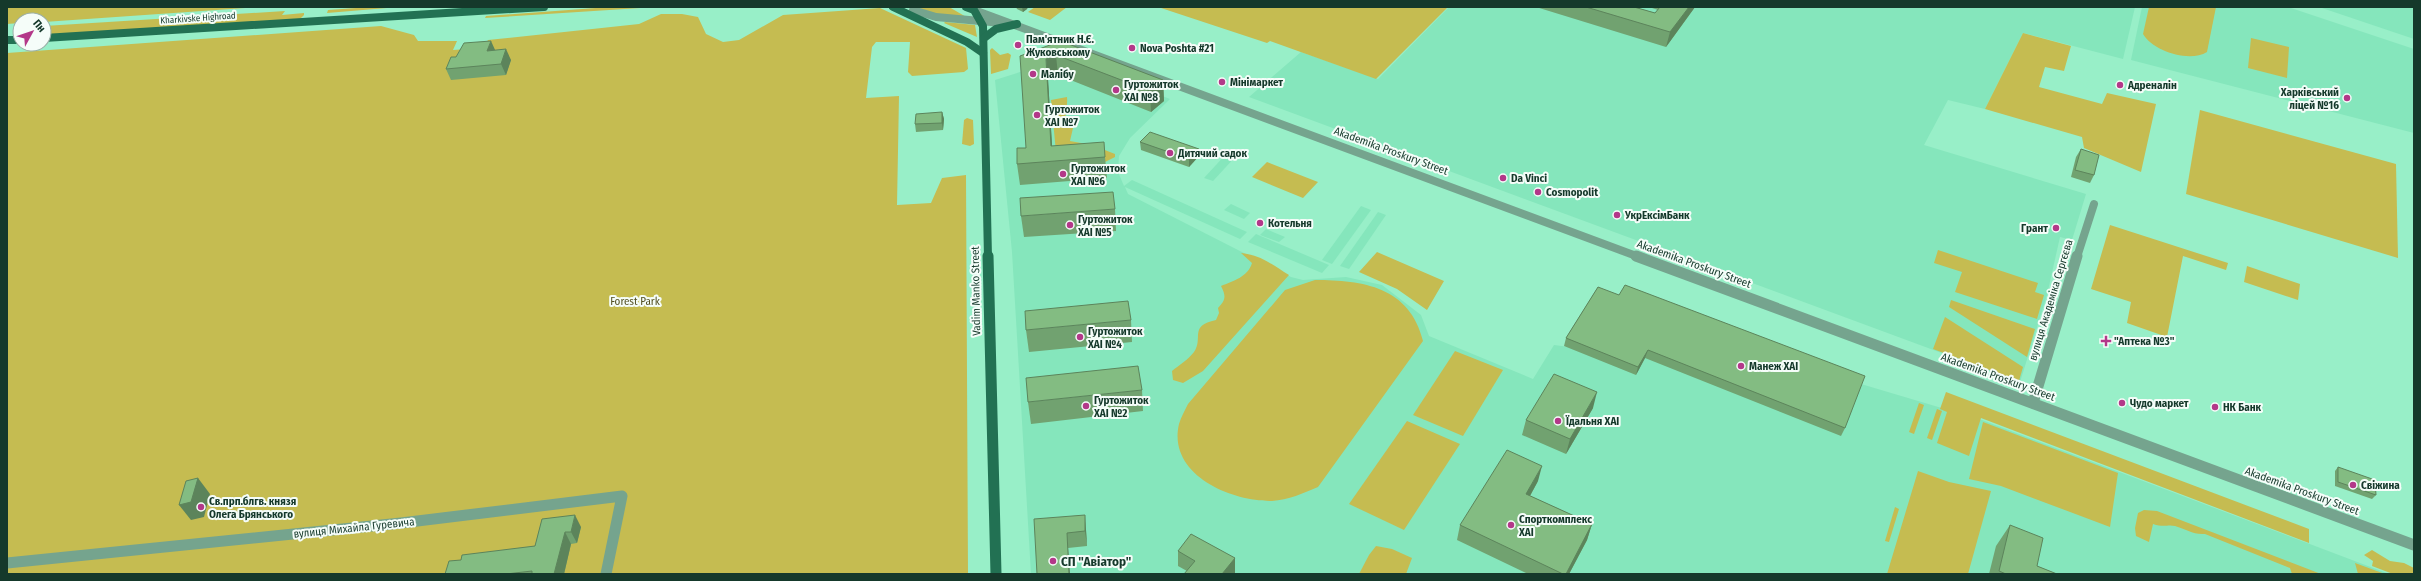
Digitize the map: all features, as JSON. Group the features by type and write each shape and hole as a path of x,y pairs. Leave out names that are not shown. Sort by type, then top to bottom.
{"main road":[{"name":"Kharkivske Highroad","path":"52,38 544,7"},
{"path":"893,7 967,42 983,53"},
{"name":"Vadim Manko Street","path":"970,8 981,22 984,38 983,53 996,574"},
{"path":"909,9 971,39 983,53"},
{"path":"984,38 996,29 1017,24"}],"street":[{"name":"Akademika Proskury Street","path":"970,8 1017,24 2414,545"},
{"path":"909,9 936,17 1017,24"},
{"name":"вулиця Академіка Сергєєва","path":"2033,403 2053,331 2094,204"},
{"name":"вулиця Михайла Гуревича","path":"7,563 401,523 622,496 606,574"}],"shaded area":[{"path":"1449,7 2135,7 2123,59 2023,33 1985,109 1948,100 1924,145 2086,194 2072,240 2060,237 2047,295 2020,382 1249,97 1301,52 1378,79"},
{"name":"Харківський ліцей №16","path":"2142,7 2288,7 2414,49 2414,133 2131,60"},
{"path":"2319,7 2414,7 2414,39"},
{"path":"1064,58 1170,99 1130,138 1119,156 1118,172 1124,186 1132,180 1247,232 1240,239 1125,187 1128,194 1291,277 1303,280 1346,277 1382,285 1421,315 1429,336 1533,379 1554,345 1861,384 1982,420 2389,574 1031,574 1012,252 995,80"},
{"path":"1228,152 1237,155 1213,181 1204,178"},
{"path":"1231,204 1250,213 1244,219 1224,210"},
{"path":"1361,206 1371,210 1332,264 1322,260"},
{"path":"1378,212 1386,215 1349,269 1340,266"},
{"path":"1266,229 1285,237 1279,242 1260,235"},
{"path":"1256,234 1329,265 1322,273 1248,242"}],"green space":[{"path":"7,7 260,7 52,21 52,12 12,12 12,24 7,24"},
{"path":"370,7 444,7 387,8 327,13 328,10"},
{"path":"609,7 656,7 485,18 486,16"},
{"path":"916,7 949,7 968,18 936,14"},
{"path":"1035,7 1067,7 1050,20 1028,12"},
{"path":"1158,7 1448,7 1376,79 1270,41 1267,43"},
{"path":"2149,7 2216,7 2207,52 2199,55 2181,56 2172,54 2155,46 2143,34"},
{"name":"Forest Park","path":"880,8 966,48 968,69 964,72 912,76 908,72 910,42 876,42 872,47 866,98 899,96 897,205 931,203 942,178 966,175 968,574 7,574 7,53 52,52 52,50 381,26 414,35 418,41 457,41 453,50 483,48 488,40 639,24 661,14 682,14 698,17 706,34 723,42 739,40 783,15"},
{"path":"285,11 282,15 304,13 300,19 52,34 52,26"},
{"path":"944,23 975,25 977,37"},
{"path":"2023,33 2071,46 2064,71 2045,67 2039,87 2102,104 2107,93 2156,104 2141,172 2084,148 2082,137 1985,109"},
{"path":"2251,38 2289,47 2287,78 2248,68"},
{"path":"992,48 1000,55 1008,53 1011,55 1008,69 991,74 990,50"},
{"path":"1067,97 1065,117 1066,124 1073,128 1070,141 1092,145 1115,154 1115,157 1105,162 1056,152 1051,100"},
{"path":"2200,110 2396,164 2398,258 2186,194"},
{"path":"967,118 973,120 974,144 970,146 962,144 964,120"},
{"path":"1267,162 1318,182 1303,198 1252,177"},
{"path":"2110,225 2228,263 2226,270 2183,256 2167,337 2127,323 2131,302 2091,289"},
{"path":"1938,250 2038,283 2035,292 2044,295 2037,319 1955,292 1962,272 1934,263"},
{"path":"1377,252 1444,281 1427,310 1397,289 1359,272"},
{"path":"1241,253 1261,258 1289,275 1203,371 1183,383 1173,380 1172,371 1189,358 1197,347 1199,329 1207,323 1216,320 1219,313 1218,308 1223,303 1224,298 1224,293 1221,286 1240,278 1250,268 1252,263"},
{"path":"2247,266 2300,284 2298,300 2244,282"},
{"path":"1315,280 1350,282 1367,285 1382,290 1396,298 1407,309 1417,323 1423,341 1318,487 1290,498 1272,501 1239,497 1222,491 1206,482 1193,471 1183,458 1178,442 1179,424 1182,416 1188,404 1285,290"},
{"path":"1951,300 2035,329 2027,357 1949,307"},
{"path":"1945,317 2023,367 2019,381 1933,349"},
{"path":"1455,351 1503,370 1463,436 1413,415"},
{"path":"1946,392 2309,529 2309,543 1981,418 1969,456 1937,443 1947,412 1940,409"},
{"path":"1919,403 1924,405 1914,434 1909,432"},
{"path":"1937,409 1942,411 1932,440 1927,438"},
{"path":"1407,421 1460,444 1404,530 1349,504"},
{"path":"1983,422 2118,473 2110,527 2001,486 1969,479"},
{"path":"1918,471 1949,482 1991,491 1968,574 1887,574"},
{"path":"1895,507 1899,509 1889,542 1885,541"},
{"path":"2144,510 2157,511 2321,574 2292,574 2290,568 2205,534 2193,533 2170,525 2160,526 2153,524 2149,542 2136,536 2135,528 2138,513"},
{"path":"1376,546 1392,549 1412,558 1406,574 1359,574 1369,555"},
{"path":"2372,550 2390,561 2404,563 2414,568 2414,574 2393,574 2372,566 2373,561 2364,555"},
{"path":"2355,563 2385,574 2358,574"}],"building":[{"path":"1586,7 1634,7 1655,13 1660,7 1689,7 1670,32"},
{"path":"491,41 487,51 506,49 501,64 446,69 451,57 456,57 464,43"},
{"path":"1058,42 1066,43 1163,80 1150,91 1056,55 1046,59 1051,146 1104,142 1105,157 1017,164 1017,148 1026,148 1020,56"},
{"path":"942,112 942,123 915,124 916,114"},
{"path":"1150,132 1199,149 1189,159 1140,142"},
{"path":"2081,149 2099,155 2094,175 2075,170"},
{"path":"1113,192 1115,209 1021,216 1020,198"},
{"name":"Манеж ХАІ","path":"1625,285 1865,376 1845,428 1648,350 1638,367 1566,338 1598,287 1619,295"},
{"path":"1128,301 1131,320 1026,330 1025,311"},
{"path":"1138,366 1142,390 1028,402 1026,378"},
{"name":"Їдальня ХАІ","path":"1554,374 1597,392 1570,439 1526,420"},
{"name":"Спорткомплекс ХАІ","path":"1507,450 1542,466 1526,494 1592,524 1566,574 1563,574 1460,525"},
{"path":"2338,467 2375,480 2376,495 2338,482"},
{"path":"198,478 191,502 179,505 186,481"},
{"path":"575,515 571,532 565,532 554,574 532,574 532,571 506,574 445,574 449,561 461,560 462,555 535,546 542,519"},
{"name":"СП \"Авіатор\"","path":"1085,515 1085,531 1067,533 1069,574 1037,574 1034,519"},
{"path":"2010,525 2043,538 2037,566 2057,574 2006,574 1999,571"},
{"path":"1191,534 1235,558 1222,574 1184,574 1195,561 1178,551"}],"place":[{"name":"Пам'ятник Н.Є. Жуковському","path":"1018,45"},
{"name":"Nova Poshta #21","path":"1132,48"},
{"name":"Малібу","path":"1033,74"},
{"name":"Мінімаркет","path":"1222,82"},
{"name":"Адреналін","path":"2120,85"},
{"name":"Гуртожиток ХАІ №8","path":"1116,90"},
{"name":"Харківський ліцей №16","path":"2347,98"},
{"name":"Гуртожиток ХАІ №7","path":"1037,115"},
{"name":"Дитячий садок","path":"1170,153"},
{"name":"Гуртожиток ХАІ №6","path":"1063,174"},
{"name":"Da Vinci","path":"1503,178"},
{"name":"Cosmopolit","path":"1538,192"},
{"name":"УкрЕксімБанк","path":"1617,215"},
{"name":"Котельня","path":"1260,223"},
{"name":"Гуртожиток ХАІ №5","path":"1070,225"},
{"name":"Грант","path":"2056,228"},
{"name":"Гуртожиток ХАІ №4","path":"1080,337"},
{"name":"\"Аптека №3\"","path":"2106,341"},
{"name":"Манеж ХАІ","path":"1741,366"},
{"name":"Чудо маркет","path":"2122,403"},
{"name":"Гуртожиток ХАІ №2","path":"1086,406"},
{"name":"НК Банк","path":"2215,407"},
{"name":"Їдальня ХАІ","path":"1558,421"},
{"name":"Свіжина","path":"2353,485"},
{"name":"Cв.прп.блгв. князя Олега Брянського","path":"201,507"},
{"name":"Спорткомплекс ХАІ","path":"1511,525"},
{"name":"СП \"Авіатор\"","path":"1053,561"}]}
